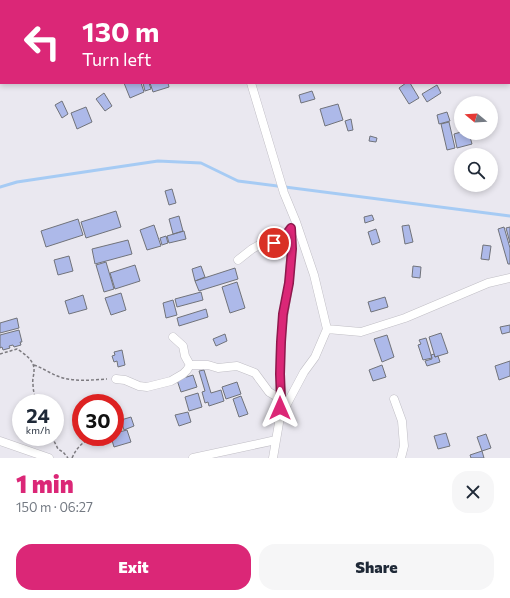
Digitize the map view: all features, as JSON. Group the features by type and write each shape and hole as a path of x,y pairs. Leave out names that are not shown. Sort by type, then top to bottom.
{"street":[{"path":"252,84 293,225 314,275 327,329 315,357 304,372 280,417"},
{"path":"238,260 252,248 261,244 274,243 283,239 293,225"},
{"path":"273,458 280,417 281,342 283,314 289,283 293,225"},
{"path":"327,329 361,332 405,318 488,284 510,278"},
{"path":"173,337 183,346 185,356 190,364"},
{"path":"190,364 208,365 218,368 237,366 255,373 269,392 281,399"},
{"path":"116,379 125,380 139,386 147,387 171,381 188,370 190,364"},
{"path":"394,400 402,421 404,446 401,458"},
{"path":"193,458 276,440"},
{"path":"0,441 49,458"}],"path":[{"path":"0,354 17,349 28,356 34,365 32,382 34,394"},
{"path":"34,365 59,377 74,380 116,379"},
{"path":"56,446 68,458"},
{"path":"72,458 74,451 78,446"}],"building":[{"path":"124,84 141,84 144,92 130,98"},
{"path":"143,84 149,84 151,89 145,91"},
{"path":"150,84 168,84 169,87 153,92"},
{"path":"405,84 411,84 419,98 409,104 399,88"},
{"path":"437,85 441,93 427,102 422,94"},
{"path":"312,91 315,99 301,103 299,95"},
{"path":"104,93 112,106 105,111 96,99"},
{"path":"62,101 68,114 62,118 55,105"},
{"path":"338,104 343,120 325,126 320,109"},
{"path":"86,107 92,122 77,129 71,113"},
{"path":"447,112 450,121 439,124 437,115"},
{"path":"351,119 353,130 348,131 345,121"},
{"path":"449,122 455,148 447,150 441,124"},
{"path":"370,136 377,138 376,142 369,141"},
{"path":"455,140 471,140 472,144 457,148"},
{"path":"172,189 176,203 169,205 165,191"},
{"path":"116,211 121,227 86,238 81,222"},
{"path":"372,215 374,220 365,223 364,217"},
{"path":"179,216 183,231 173,234 169,219"},
{"path":"78,219 83,235 46,247 41,231"},
{"path":"154,225 161,246 147,250 140,230"},
{"path":"409,225 413,242 405,244 402,226"},
{"path":"504,227 510,248 510,264 508,264 498,229"},
{"path":"510,227 510,243 506,228"},
{"path":"376,229 380,242 372,245 368,232"},
{"path":"184,231 186,239 169,243 167,236"},
{"path":"166,236 168,243 162,245 160,238"},
{"path":"128,240 132,254 95,264 92,249"},
{"path":"483,245 491,246 489,260 481,259"},
{"path":"69,256 73,271 58,275 54,260"},
{"path":"106,262 114,289 104,292 96,265"},
{"path":"135,265 140,281 115,289 110,273"},
{"path":"201,266 205,277 195,281 192,269"},
{"path":"413,266 421,267 420,278 412,277"},
{"path":"235,268 238,279 199,291 195,281"},
{"path":"237,282 245,308 230,313 222,287"},
{"path":"201,292 203,300 177,307 175,299"},
{"path":"121,293 126,310 111,315 105,298"},
{"path":"83,295 87,309 69,314 65,301"},
{"path":"385,297 388,307 371,312 368,302"},
{"path":"173,300 177,315 166,318 163,303"},
{"path":"206,309 208,317 179,326 177,318"},
{"path":"17,318 19,328 0,333 0,323"},
{"path":"510,325 510,332 502,334 500,327"},
{"path":"19,330 22,342 20,342 21,345 14,347 13,345 9,346 10,348 3,350 2,347 0,348 0,335"},
{"path":"441,333 448,353 435,357 429,337"},
{"path":"225,334 227,341 216,346 213,339"},
{"path":"387,335 394,357 382,362 374,339"},
{"path":"426,338 432,358 423,360 418,345 421,344 419,340"},
{"path":"122,350 125,365 118,367 117,361 114,362 112,356 115,355 114,352"},
{"path":"434,354 435,357 438,356 440,362 427,366 425,361 432,359 431,355"},
{"path":"510,361 510,376 499,380 495,366"},
{"path":"382,365 386,377 373,381 369,370"},
{"path":"204,370 211,393 221,390 224,401 209,406 208,402 205,403 202,392 205,391 199,371"},
{"path":"193,375 197,387 181,392 177,380"},
{"path":"237,382 241,394 226,399 222,387"},
{"path":"198,393 202,407 189,411 185,397"},
{"path":"241,396 248,414 239,417 233,399"},
{"path":"188,412 191,422 179,426 175,415"},
{"path":"131,417 134,426 124,430 124,419"},
{"path":"127,430 131,442 124,444 124,431"},
{"path":"446,433 450,446 438,449 434,436"},
{"path":"486,434 491,448 482,451 477,437"},
{"path":"482,451 484,458 471,458 470,455"}],"waterway":[{"path":"0,187 17,182 158,161 201,163 238,181 510,216"}],"route":[{"path":"274,243 283,239 291,228 292,249 289,283 283,314 281,342 280,408"}]}
